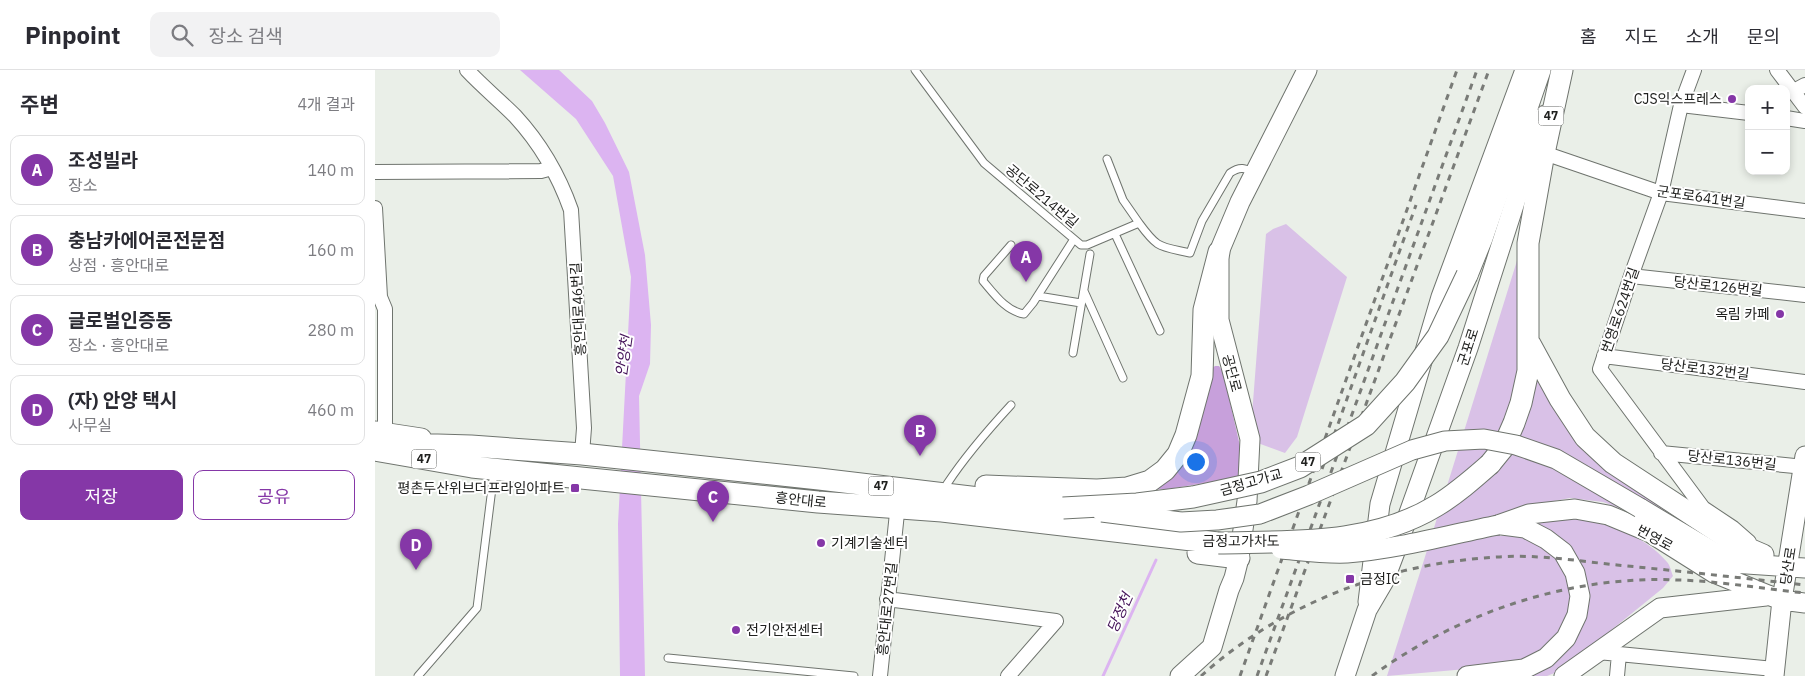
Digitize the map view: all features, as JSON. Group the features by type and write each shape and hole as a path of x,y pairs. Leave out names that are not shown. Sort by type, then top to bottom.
{"main road":[{"name":"금정고가교","path":"1063,508 1137,504 1193,497 1261,482 1300,467 1366,424 1405,382 1438,336 1482,238 1540,70"},
{"name":"군포로","path":"1491,464 1503,448 1521,403 1529,371 1528,243 1560,74"},
{"path":"944,496 1127,488 1150,481 1165,470 1178,454 1186,435 1202,376 1204,310 1219,252"},
{"path":"1529,342 1560,399 1585,437 1613,463 1735,543 1763,555"},
{"name":"47","path":"378,440 588,456"},
{"name":"47","path":"378,440 472,467 494,470"},
{"name":"흥안대로","path":"588,456 819,479 944,496"},
{"path":"375,458 472,467"},
{"name":"금정고가차도","path":"944,496 1218,543 1328,540 1397,525 1436,506 1462,489 1491,464"},
{"name":"흥안대로","path":"494,470 818,502 944,496"},
{"name":"47","path":"944,496 1063,508"},
{"path":"818,502 1239,558"}],"street":[{"name":"흥안대로46번길","path":"467,70 516,118 542,151 567,198 571,210 584,428 588,456"},
{"name":"공단로","path":"1180,676 1212,646 1239,558 1247,501 1250,439 1219,320 1219,252 1255,173 1307,70"},
{"name":"군포로","path":"1345,676 1367,610 1380,504 1441,297 1525,70"},
{"name":"번영로624번길","path":"1694,70 1681,104 1661,193 1600,370 1703,508 1733,528 1763,555"},
{"path":"1777,70 1799,88 1805,108"},
{"name":"군포로","path":"1367,610 1384,581 1469,348 1479,311 1560,74"},
{"path":"1681,104 1745,112"},
{"path":"1790,119 1805,121"},
{"name":"군포로641번길","path":"1544,153 1661,193 1805,211"},
{"path":"375,172 541,171 552,168"},
{"path":"375,208 380,297 385,309 378,440"},
{"name":"당산로126번길","path":"1631,276 1805,295"},
{"path":"1441,297 1443,311 1450,322 1460,326 1470,323 1479,311"},
{"name":"당산로132번길","path":"1604,356 1805,382"},
{"path":"1063,508 1181,522 1217,520 1259,514 1412,450 1445,441 1484,439 1516,445 1557,459 1732,563 1796,567"},
{"name":"당산로136번길","path":"1661,453 1805,463"},
{"name":"당산로","path":"1774,673 1775,598 1796,567 1805,463"},
{"name":"번영로","path":"1498,525 1529,514 1575,509 1607,515 1649,532 1714,573 1775,598 1805,603"},
{"name":"흥안대로27번길","path":"880,676 897,513"},
{"path":"1218,543 1322,553 1346,553 1385,548 1498,525 1525,528 1546,539 1563,552 1575,573 1579,596 1577,615 1566,638 1546,658 1524,669 1467,676"},
{"path":"1763,555 1796,567"},
{"path":"1564,676 1659,608 1775,598"},
{"path":"887,599 1056,621 1009,676"},
{"path":"1598,652 1695,662 1774,673"},
{"path":"1617,676 1619,654"},
{"path":"1694,676 1695,662"}],"lane":[{"name":"공단로214번길","path":"915,70 984,163 1081,245 1087,245 1139,223"},
{"path":"1107,160 1123,200 1151,240 1159,246 1190,252 1202,221 1231,173 1236,169 1244,168 1255,173"},
{"path":"1115,234 1161,331"},
{"path":"1011,245 984,276 983,281 1002,303 1016,312 1024,314 1038,296 1074,239"},
{"path":"1073,353 1090,254"},
{"path":"1083,291 1123,378"},
{"path":"1038,296 1081,303"},
{"path":"944,496 966,456 1011,405"},
{"path":"418,676 477,608 494,470"},
{"path":"668,658 854,676"}],"shaded area":[{"path":"520,70 559,70 592,101 629,172 645,255 651,325 650,364 639,396 645,676 620,676 618,524 631,277 613,176 576,119"},
{"path":"1286,224 1347,277 1297,437 1285,453 1255,442 1252,415 1266,234"},
{"path":"1520,251 1517,305 1522,335 1517,380 1496,470 1509,458 1521,435 1528,413 1537,367 1576,435 1754,558 1603,502 1570,498 1528,506 1496,515 1500,536 1515,534 1535,540 1551,550 1566,569 1574,603 1566,629 1549,648 1512,665 1387,676 1424,560"},
{"path":"1215,366 1219,366 1223,372 1243,459 1242,477 1168,489 1133,490 1163,479 1210,370"},
{"path":"1570,518 1610,526 1635,537 1658,552 1670,566 1673,576 1663,588 1562,670 1547,676 1519,676 1528,675 1587,595 1528,521"}],"waterway":[{"name":"당정천","path":"1103,676 1156,560"}],"railway":[{"path":"1240,676 1457,70"},
{"path":"1257,676 1477,70"},
{"path":"1266,676 1489,70"},
{"path":"1322,469 1416,205"},
{"path":"1201,676 1266,627 1339,591 1377,578 1457,561 1512,556 1542,557 1805,585"},
{"path":"1372,676 1405,654 1441,634 1478,617 1517,602 1596,584 1637,580 1677,580 1725,583 1805,593"}],"place":[{"name":"CJS익스프레스","path":"1732,99"},
{"name":"조성빌라","path":"1026,282"},
{"name":"옥림 카페","path":"1780,314"},
{"name":"충남카에어콘전문점","path":"920,456"},
{"name":"평촌두산위브더프라임아파트","path":"575,488"},
{"name":"글로벌인증동","path":"713,522"},
{"name":"기계기술센터","path":"821,543"},
{"name":"(자) 안양 택시","path":"416,570"},
{"name":"금정IC","path":"1350,579"},
{"name":"전기안전센터","path":"736,630"}],"water label":[{"name":"안양천","path":"624,356"}]}
